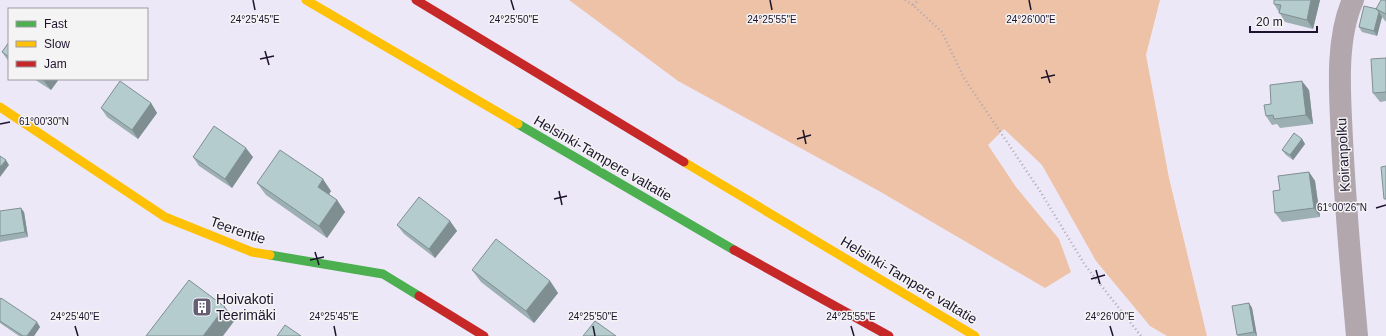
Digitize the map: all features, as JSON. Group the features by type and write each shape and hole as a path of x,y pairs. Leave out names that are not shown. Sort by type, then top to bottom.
{"main road":[{"name":"Helsinki-Tampere valtatie","path":"306,0 724,245 889,336"},
{"name":"Helsinki-Tampere valtatie","path":"416,0 672,155 976,336"},
{"name":"Teerentie","path":"0,107 165,217 252,252 382,274 439,307 484,336"}],"street":[{"name":"Koiranpolku","path":"1353,0 1342,42 1340,107 1343,172 1357,336"}],"path":[{"path":"905,0 942,32 964,78 1040,191 1085,265 1141,336"},
{"path":"913,6 919,0"}],"shaded area":[{"path":"569,0 1160,0 1146,55 1169,178 1207,336 1167,336 1150,326 1096,261 1042,165 1004,129 988,145 1016,187 1059,239 1071,272 1045,288 879,191 678,81"}],"building":[{"path":"1274,0 1311,0 1307,20 1279,13 1281,5 1274,4"},
{"path":"1381,0 1386,0 1386,14 1376,9"},
{"path":"1364,6 1377,9 1379,12 1374,31 1359,27"},
{"path":"8,43 8,56 2,52"},
{"path":"1386,58 1386,92 1373,93 1371,59"},
{"path":"120,81 151,103 132,130 101,108"},
{"path":"1302,81 1306,115 1274,119 1273,115 1266,116 1264,105 1271,104 1270,85"},
{"path":"214,126 246,148 225,179 193,157"},
{"path":"1294,133 1302,139 1290,155 1282,150"},
{"path":"280,150 323,179 318,187 337,200 319,226 257,183"},
{"path":"0,156 6,160 0,167"},
{"path":"1386,166 1386,199 1384,199 1381,167"},
{"path":"1309,172 1314,208 1275,213 1273,191 1280,190 1278,176"},
{"path":"419,197 450,221 429,249 397,225"},
{"path":"21,208 25,232 0,236 0,211"},
{"path":"496,239 550,281 526,311 472,270"},
{"path":"189,280 225,307 203,336 146,336"},
{"path":"1,298 37,322 27,336 23,336 0,321"},
{"path":"1249,303 1254,332 1237,335 1232,306"},
{"path":"595,321 616,336 583,336"},
{"path":"285,325 301,336 277,336"}],"traffic: fast":[{"path":"518,124 734,250"},
{"path":"270,255 383,274 419,296"}],"traffic: slow":[{"path":"306,0 518,124"},
{"path":"0,107 165,217 252,252 270,255"},
{"path":"684,162 975,336"}],"traffic: jam":[{"path":"416,0 684,162"},
{"path":"734,250 889,336"},
{"path":"419,296 484,336"}],"place":[{"name":"Hoivakoti Teerimäki","path":"202,307"}]}
